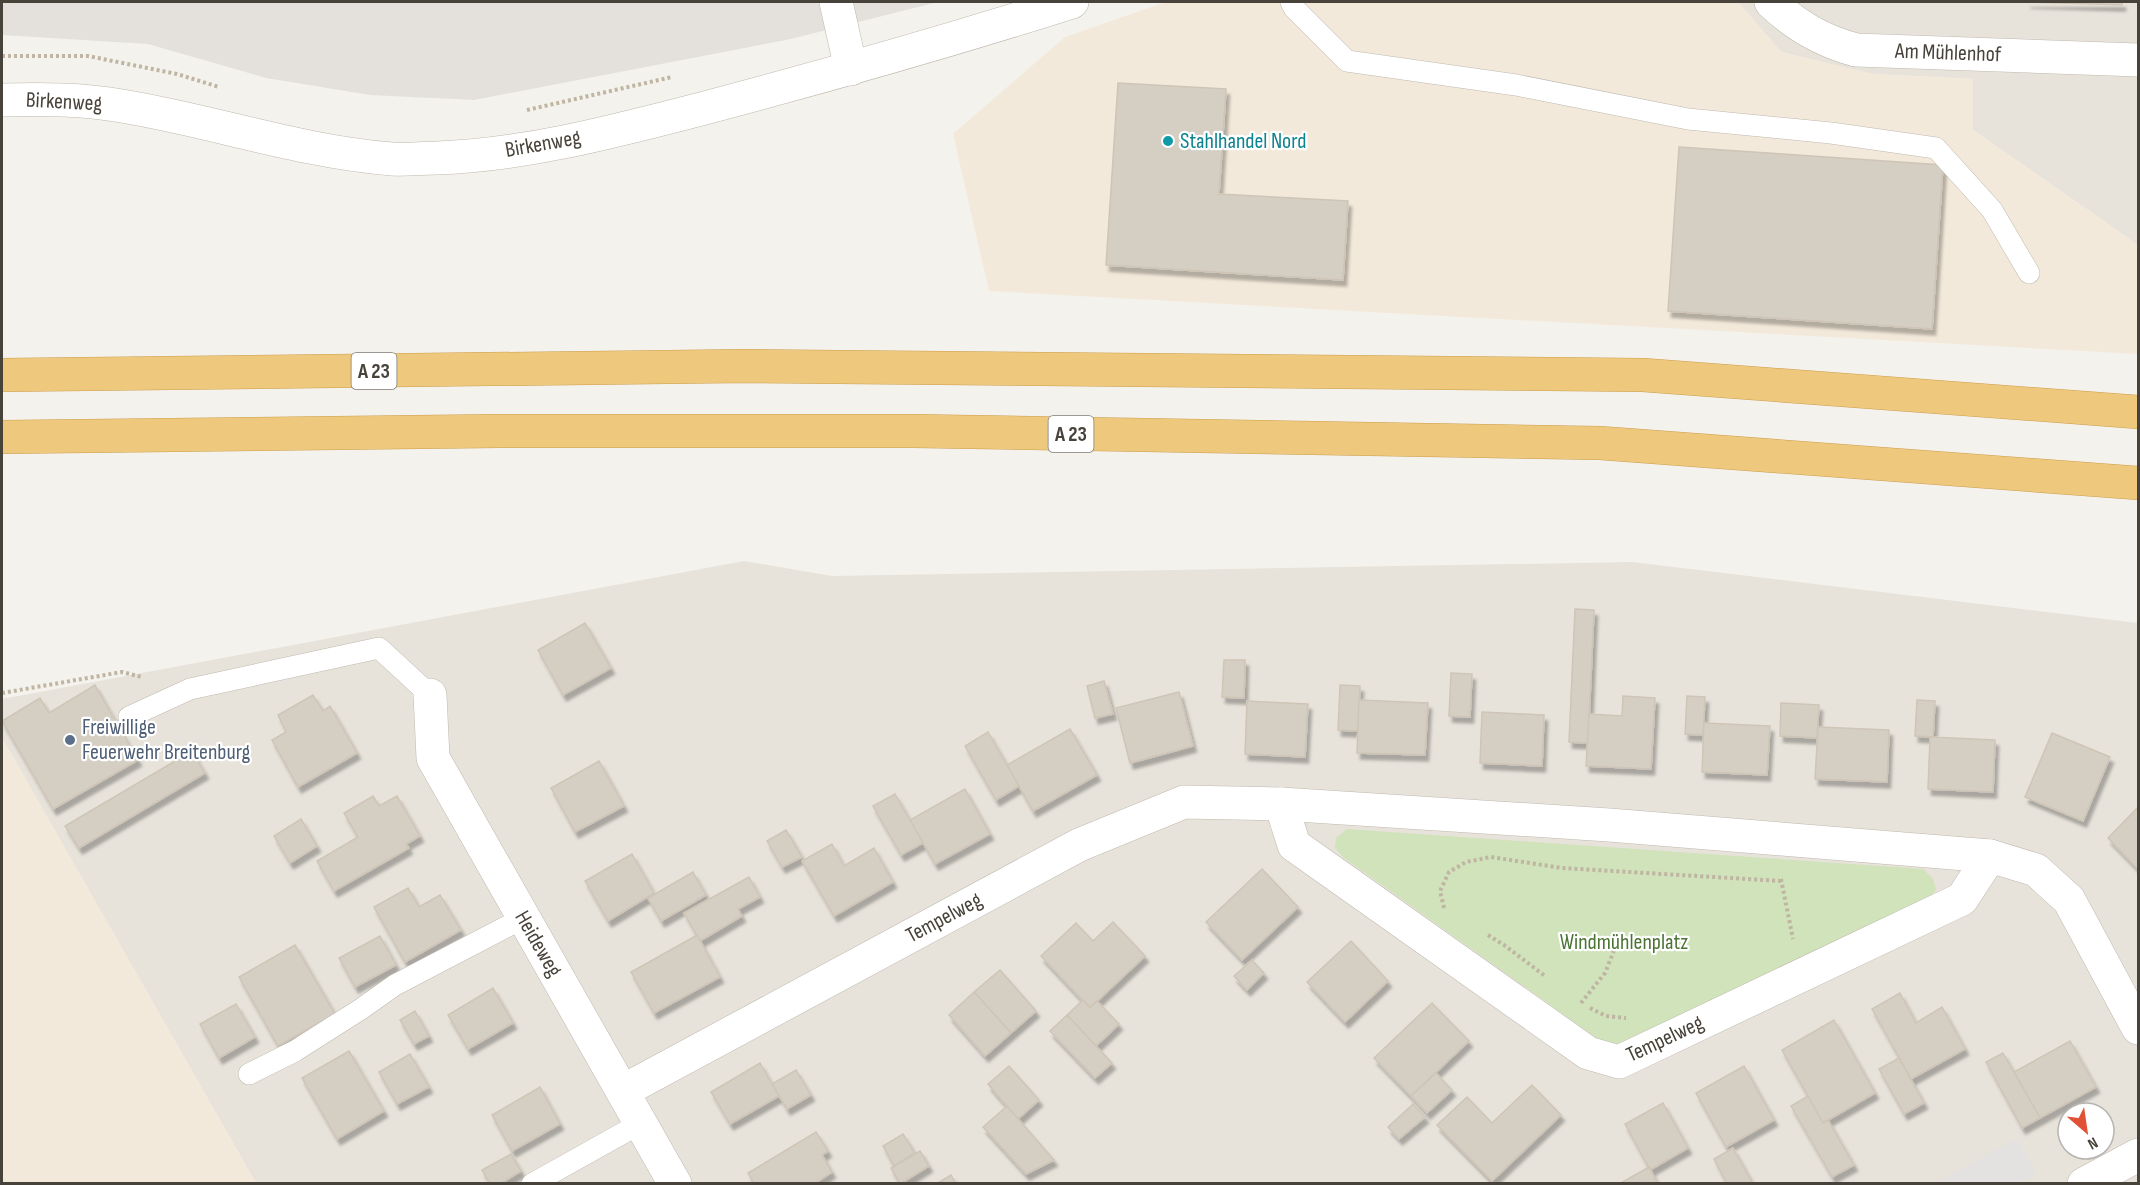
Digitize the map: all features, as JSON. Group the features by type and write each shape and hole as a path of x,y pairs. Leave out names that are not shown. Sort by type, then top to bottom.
{"highway":[{"name":"A 23","path":"2,375 747,366 1643,375 2139,412"},
{"name":"A 23","path":"2,437 499,431 913,431 1600,443 2139,483"}],"street":[{"path":"836,2 851,69"},
{"name":"Birkenweg","path":"2,100 51,98 122,105 322,150 394,159 459,157 553,144 655,121 960,38 1072,2"},
{"name":"Am Mühlenhof","path":"1771,2 1807,32 1832,44 1856,50 2139,60"},
{"name":"Heideweg","path":"430,695 433,758 675,1184"},
{"name":"Tempelweg","path":"623,1091 1079,845 1184,802 1281,804 1608,825 1990,856 2036,870 2069,900 2139,1028"},
{"name":"Tempelweg","path":"1281,804 1294,845 1588,1053 1619,1062 1962,899 1990,856"},
{"path":"2084,1184 2139,1155"}],"lane":[{"path":"1292,2 1294,8 1347,61 1515,85 1688,119 1936,148 1992,210 2029,273"},
{"path":"129,717 190,689 379,648 430,695"},
{"path":"249,1074 295,1051 395,985 523,918"},
{"path":"532,1184 641,1123"}],"path":[{"path":"2,56 88,56 177,74 220,87"},
{"path":"522,111 673,77"},
{"path":"2,693 123,672 190,689"},
{"path":"1783,840 1781,881 1792,937 1807,972"},
{"path":"1444,910 1440,891 1449,872 1466,862 1491,857 1562,868 1781,881"},
{"path":"1484,933 1547,977"},
{"path":"1782,942 1792,937"},
{"path":"1581,1003 1605,973 1614,948"},
{"path":"1573,996 1581,1003 1606,1016 1634,1018"}],"shaded area":[{"path":"2,2 938,2 791,39 474,100 370,95 266,78 148,44 2,35"},
{"path":"1166,2 1738,2 1781,52 1872,74 1973,79 1973,130 2138,245 2138,354 989,291 953,134 1065,37"},
{"path":"1738,2 2138,2 2138,245 1973,130 1973,79 1872,74 1781,52"},
{"path":"744,561 832,576 1632,562 2138,623 2138,1183 256,1183 2,738 2,699"},
{"path":"2,738 256,1183 2,1183"},
{"path":"2017,1138 2037,1174 2019,1183 1936,1183"}],"green space":[{"name":"Windmühlenplatz","path":"1347,829 1923,869 1933,879 1936,889 1927,903 1625,1045 1602,1042 1344,858 1335,848 1336,838"}],"building":[{"path":"2027,2 2122,2 2122,5"},
{"name":"Stahlhandel Nord","path":"1118,83 1226,89 1219,194 1348,201 1343,280 1106,265"},
{"path":"1679,147 1943,165 1932,329 1668,311"},
{"path":"1575,609 1594,610 1588,743 1569,742"},
{"path":"585,623 611,668 563,695 538,650"},
{"path":"1224,660 1245,660 1244,698 1222,697"},
{"path":"1451,673 1472,674 1470,717 1449,716"},
{"path":"1104,681 1113,714 1095,718 1087,686"},
{"name":"Freiwillige Feuerwehr Breitenburg","path":"95,685 138,760 53,809 2,721 40,698 49,713"},
{"path":"1340,685 1360,686 1358,731 1338,730"},
{"path":"1179,692 1193,746 1130,763 1116,708"},
{"path":"313,695 323,711 330,706 357,753 298,787 272,740 286,732 278,715"},
{"path":"1623,696 1655,698 1651,769 1586,766 1589,714 1622,716"},
{"path":"1687,696 1705,697 1703,735 1685,734"},
{"path":"1359,700 1428,703 1425,755 1357,753"},
{"path":"1917,700 1935,701 1933,737 1915,736"},
{"path":"1247,701 1308,704 1305,757 1245,754"},
{"path":"1781,703 1819,705 1817,738 1780,736"},
{"path":"1482,712 1544,715 1542,766 1480,763"},
{"path":"1704,723 1770,726 1767,775 1702,772"},
{"path":"1818,727 1889,730 1887,782 1815,779"},
{"path":"1070,729 1097,775 1033,811 1007,765"},
{"path":"988,732 1019,786 996,800 965,746"},
{"path":"2052,733 2110,757 2083,821 2025,797"},
{"path":"1930,737 1995,740 1993,792 1928,789"},
{"path":"192,751 205,773 79,848 65,826"},
{"path":"599,761 624,806 575,832 551,788"},
{"path":"965,789 990,834 935,864 910,820"},
{"path":"895,794 923,843 901,855 873,806"},
{"path":"373,796 379,806 397,796 420,836 406,844 409,848 334,891 317,861 358,837 344,813"},
{"path":"2138,807 2138,869 2108,838"},
{"path":"301,819 317,846 290,863 274,836"},
{"path":"786,830 802,857 782,867 767,841"},
{"path":"832,844 844,866 874,848 893,882 834,916 802,861"},
{"path":"632,854 654,893 608,921 585,881"},
{"path":"1262,869 1298,907 1242,960 1206,922"},
{"path":"693,872 706,895 661,921 648,898"},
{"path":"749,877 760,897 738,909 742,916 700,941 684,913"},
{"path":"408,888 419,907 440,895 461,930 405,962 374,907"},
{"path":"1113,922 1145,956 1090,1008 1041,956 1076,923 1093,941"},
{"path":"697,935 720,977 654,1013 631,972"},
{"path":"380,936 396,965 355,987 339,958"},
{"path":"1351,941 1388,981 1345,1022 1307,982"},
{"path":"295,945 335,1014 278,1046 239,977"},
{"path":"1252,960 1264,973 1247,990 1234,976"},
{"path":"1000,970 1036,1011 1011,1033 974,992"},
{"path":"493,988 513,1023 468,1049 448,1015"},
{"path":"974,992 1011,1033 985,1056 949,1015"},
{"path":"1900,993 1916,1023 1942,1007 1965,1049 1911,1079 1872,1009"},
{"path":"1083,1000 1090,1008 1097,1001 1119,1024 1096,1046 1067,1015"},
{"path":"1432,1003 1469,1041 1411,1096 1374,1058"},
{"path":"236,1004 255,1037 219,1058 200,1024"},
{"path":"415,1011 429,1036 414,1044 400,1020"},
{"path":"1067,1015 1112,1063 1095,1078 1050,1031"},
{"path":"1834,1020 1875,1093 1823,1123 1782,1050"},
{"path":"2070,1041 2096,1087 2071,1101 2056,1101 2056,1109 2040,1118 2014,1072"},
{"path":"349,1051 384,1111 337,1139 302,1078"},
{"path":"2003,1053 2040,1118 2022,1128 1986,1062"},
{"path":"410,1054 429,1087 397,1104 379,1072"},
{"path":"1899,1058 1924,1103 1904,1114 1879,1069"},
{"path":"760,1063 779,1096 730,1124 711,1092"},
{"path":"1009,1066 1039,1100 1018,1119 988,1084"},
{"path":"1744,1066 1774,1120 1726,1147 1696,1093"},
{"path":"796,1070 811,1095 787,1109 772,1084"},
{"path":"1436,1073 1452,1090 1427,1113 1411,1096"},
{"path":"1532,1085 1561,1115 1492,1181 1437,1125 1467,1097 1492,1123"},
{"path":"540,1087 560,1124 512,1151 492,1115"},
{"path":"1808,1096 1823,1123 1828,1120 1854,1165 1832,1177 1791,1106"},
{"path":"1663,1103 1688,1148 1650,1170 1625,1124"},
{"path":"1413,1104 1425,1117 1399,1139 1388,1127"},
{"path":"1007,1106 1054,1160 1026,1174 983,1127"},
{"path":"816,1132 828,1151 822,1155 832,1172 814,1184 754,1184 748,1173"},
{"path":"903,1134 915,1153 894,1166 883,1146"},
{"path":"1733,1148 1753,1184 1727,1184 1714,1159"},
{"path":"920,1151 929,1166 900,1184 891,1168"},
{"path":"511,1154 521,1171 500,1184 490,1184 482,1170"},
{"path":"1649,1167 1658,1184 1619,1184"},
{"path":"951,1175 956,1184 936,1184"}],"place":[{"name":"Stahlhandel Nord","path":"1168,141"},
{"name":"Freiwillige Feuerwehr Breitenburg","path":"70,740"}]}
